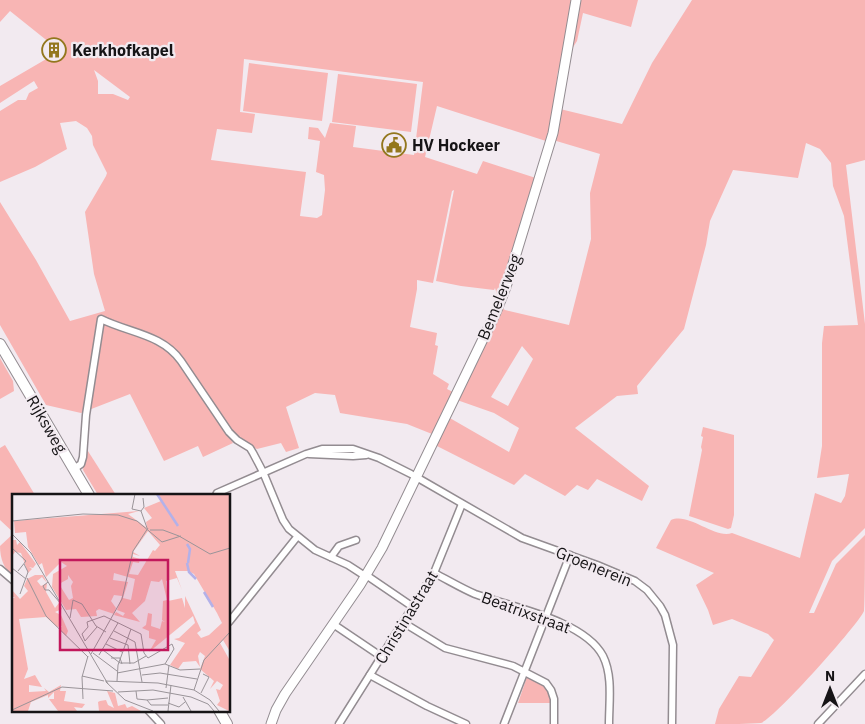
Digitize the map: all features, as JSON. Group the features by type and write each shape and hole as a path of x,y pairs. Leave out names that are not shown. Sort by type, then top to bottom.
{"main road":[{"name":"Rijksweg","path":"2,351 88,494"},
{"path":"214,712 221,724"},
{"path":"220,712 227,724"}],"street":[{"name":"Bemelerweg","path":"271,724 274,712 280,701 366,576 417,477 497,310 509,280 552,133 576,0"},
{"path":"74,469 81,464 83,457 86,416 102,319 155,339 172,350 229,432 237,440 250,448 263,472 286,525 297,537 315,550 348,565 413,607"},
{"name":"Groenerein","path":"263,472 306,454 367,455 380,458 417,477 522,538 570,554 635,581 647,590 665,615 673,646 672,724"},
{"path":"216,494 263,472"},
{"name":"Christinastraat","path":"341,721 434,573 462,504"},
{"path":"230,621 297,537"},
{"path":"331,557 340,546 356,540"},
{"path":"504,724 570,554"},
{"path":"0,569 12,579"},
{"name":"Beatrixstraat","path":"434,573 474,593 546,617 587,637 603,657 610,681 609,724"},
{"path":"404,623 446,648 513,666 546,683 551,690 554,700 554,724"},
{"path":"333,624 382,657"},
{"path":"818,724 865,674"},
{"path":"370,675 427,706 466,724"},
{"path":"150,712 161,724"},
{"path":"341,721 348,724"}],"shaded area":[{"path":"0,0 638,0 631,27 583,13 577,41 558,71 549,142 437,106 425,157 477,174 483,161 542,180 501,307 495,288 494,290 436,281 454,190 452,191 433,283 417,280 410,327 437,333 435,345 438,346 433,374 449,384 447,389 453,392 432,434 407,424 340,413 335,395 315,393 286,407 299,448 286,452 281,443 257,449 229,435 233,443 203,457 198,446 164,461 130,394 81,413 46,405 0,325 0,202 36,260 70,321 105,311 94,274 85,212 107,173 93,145 92,136 87,128 76,121 60,123 67,149 35,167 0,182 0,111 18,100 26,100 29,93 38,88 34,81 0,103 0,86 60,51 10,11 0,22","holes":["244,59 423,82 414,155 353,147 356,126 330,123 325,138 318,128 309,127 308,139 320,141 316,172 324,175 325,190 322,215 317,218 300,216 306,172 211,160 217,129 252,133 255,114 240,112","94,70 130,97 128,100 113,94 98,94 98,81"]},
{"path":"692,0 865,0 865,160 846,165 865,324 865,528 832,561 809,613 814,613 836,564 865,535 864,611 832,652 782,706 761,723 715,724 719,709 739,676 751,677 774,640 768,634 732,619 713,625 696,585 714,573 656,548 671,520 678,519 693,522 717,532 732,533 800,558 815,493 841,503 845,496 849,474 817,478 822,446 822,343 824,326 858,325 844,216 833,186 831,163 820,149 806,143 798,178 733,170 710,221 706,245 684,329 637,386 638,394 617,396 575,428 649,486 642,501 597,479 588,490 577,485 565,496 525,474 514,485 435,445 448,417 509,452 519,428 494,413 457,400 501,307 505,310 569,325 591,239 590,193 600,154 553,140 560,109 622,124 652,63","holes":["522,346 533,359 508,406 491,397"]},
{"path":"249,63 328,73 322,121 243,111"},
{"path":"338,74 417,84 411,132 332,122"},
{"path":"0,358 13,381 14,391 0,399"},
{"path":"703,427 734,435 734,515 731,528 728,529 689,516 702,450 703,437 701,436"},
{"path":"5,445 34,494 12,494 12,531 0,520 0,448"},
{"path":"86,448 115,494 97,494 83,470"},
{"path":"12,535 12,576 3,564 0,546"},
{"path":"527,677 532,678 549,689 553,703 518,703"}],"place":[{"name":"Kerkhofkapel","path":"54,50"},
{"name":"HV Hockeer","path":"394,145"}]}
